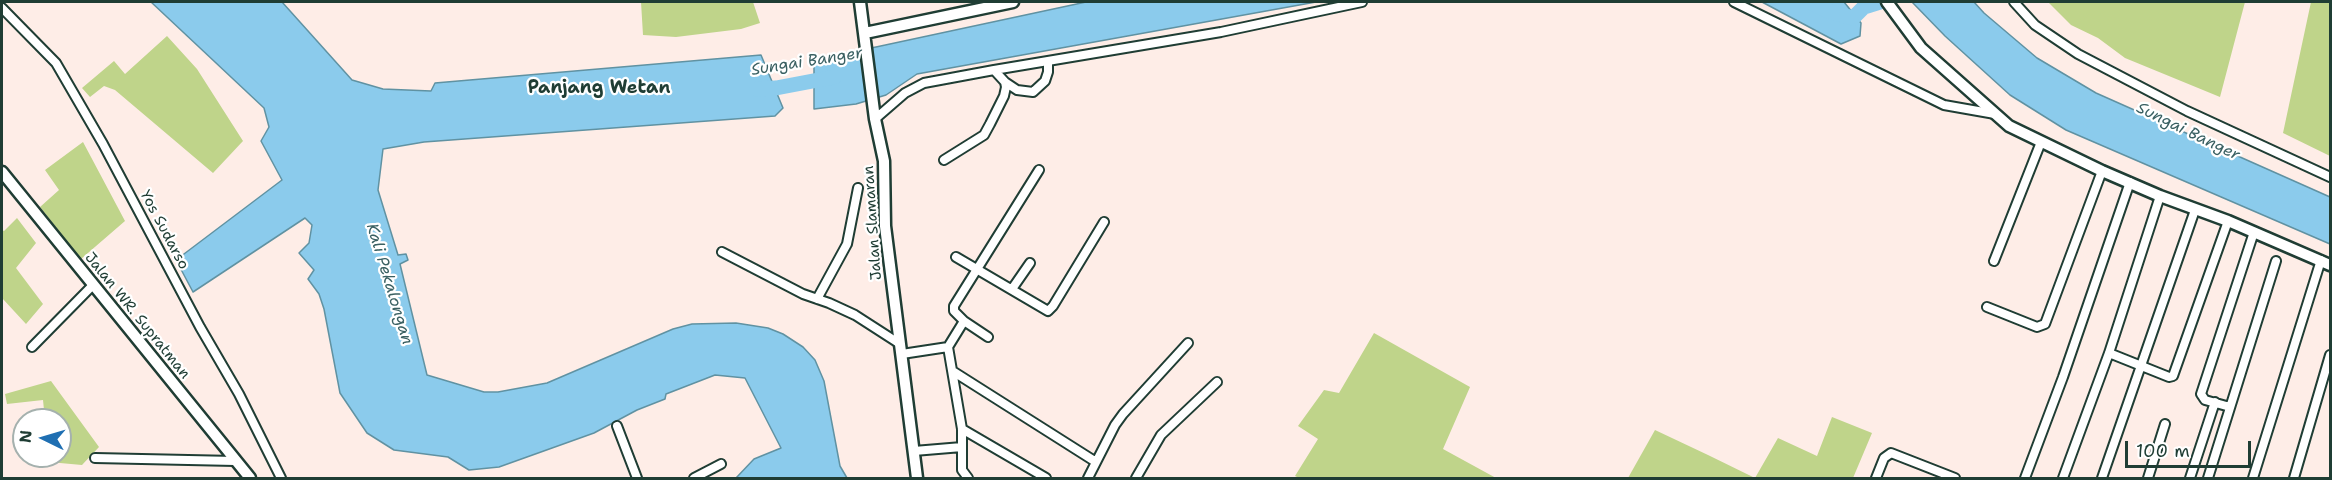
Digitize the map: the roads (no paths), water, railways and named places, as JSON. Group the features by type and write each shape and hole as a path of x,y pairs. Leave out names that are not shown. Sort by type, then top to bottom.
{"street":[{"name":"Jalan Slamaran","path":"860,2 874,113 884,161 885,226 917,478"},
{"path":"865,39 1013,2"},
{"path":"874,113 924,83 1221,32 1362,2"},
{"path":"1734,2 1944,105 1995,114"},
{"path":"2014,2 2035,25 2078,54 2187,111 2331,177"},
{"path":"1888,3 1922,48 2009,126 2102,171 2326,263 2253,478"},
{"name":"Yos Sudarso","path":"2,8 56,63 103,144 200,327 239,394 281,478"},
{"path":"994,70 1005,82 1017,90 1033,92 1045,81 1048,61"},
{"path":"944,160 984,135 1004,96 1005,82"},
{"path":"1994,261 2041,142"},
{"path":"988,338 964,321 955,312 954,306 1039,170"},
{"path":"1987,307 2030,325 2037,327 2046,324 2102,171"},
{"name":"Jalan WR. Supratman","path":"2,172 235,461 245,477"},
{"path":"2025,478 2063,377 2130,183"},
{"path":"818,298 847,244 858,188"},
{"path":"2063,478 2109,353 2160,196"},
{"path":"2102,478 2195,210"},
{"path":"2109,353 2169,377 2173,376 2228,221"},
{"path":"956,257 1041,308 1050,310 1104,222"},
{"path":"2230,407 2205,400 2200,394 2254,232"},
{"path":"722,252 803,294 818,298 855,315 901,349 948,347"},
{"path":"2208,478 2276,261"},
{"path":"1012,290 1030,263"},
{"path":"32,347 92,286"},
{"path":"964,321 948,347 962,429 962,470 968,478"},
{"path":"1088,478 1123,414 1188,343"},
{"path":"2294,478 2331,355"},
{"path":"954,372 1096,462"},
{"path":"1136,478 1161,435 1217,382"},
{"path":"2190,478 2215,402"},
{"path":"2148,478 2165,424"},
{"path":"616,426 637,478"},
{"path":"962,429 1046,478"},
{"path":"914,451 962,447"},
{"path":"1876,478 1884,458 1891,453 1955,478"},
{"path":"95,458 235,461"},
{"path":"694,478 721,464"}],"water":[{"name":"Kali Pekalongan","path":"151,2 282,2 352,80 383,89 431,91 435,83 761,55 783,108 775,116 424,142 383,149 378,190 398,255 406,254 408,260 400,264 427,375 484,392 498,392 547,383 673,329 692,324 736,323 768,328 783,334 803,347 815,360 824,381 840,466 847,478 736,478 754,459 781,448 745,378 715,375 666,394 665,399 637,410 594,433 499,467 469,470 448,457 394,450 367,433 340,393 324,309 319,294 308,279 314,270 299,253 309,243 312,225 305,218 193,292 176,260 282,180 261,141 269,127 264,108"},
{"path":"1086,2 1316,2 917,74 886,95 856,104 814,109 814,59"},
{"path":"1762,2 1844,2 1861,23 1860,36 1841,44"},
{"path":"1912,2 1974,2 2037,58 2096,93 2330,197 2330,244 2066,130 2010,95 1945,36"}],"waterway":[{"name":"Sungai Banger","path":"1810,2 1828,11 1853,18 1864,7 1880,2"},
{"name":"Sungai Banger","path":"757,89 776,88 834,77"}],"district":[{"name":"Panjang Wetan","path":"599,88"}]}
